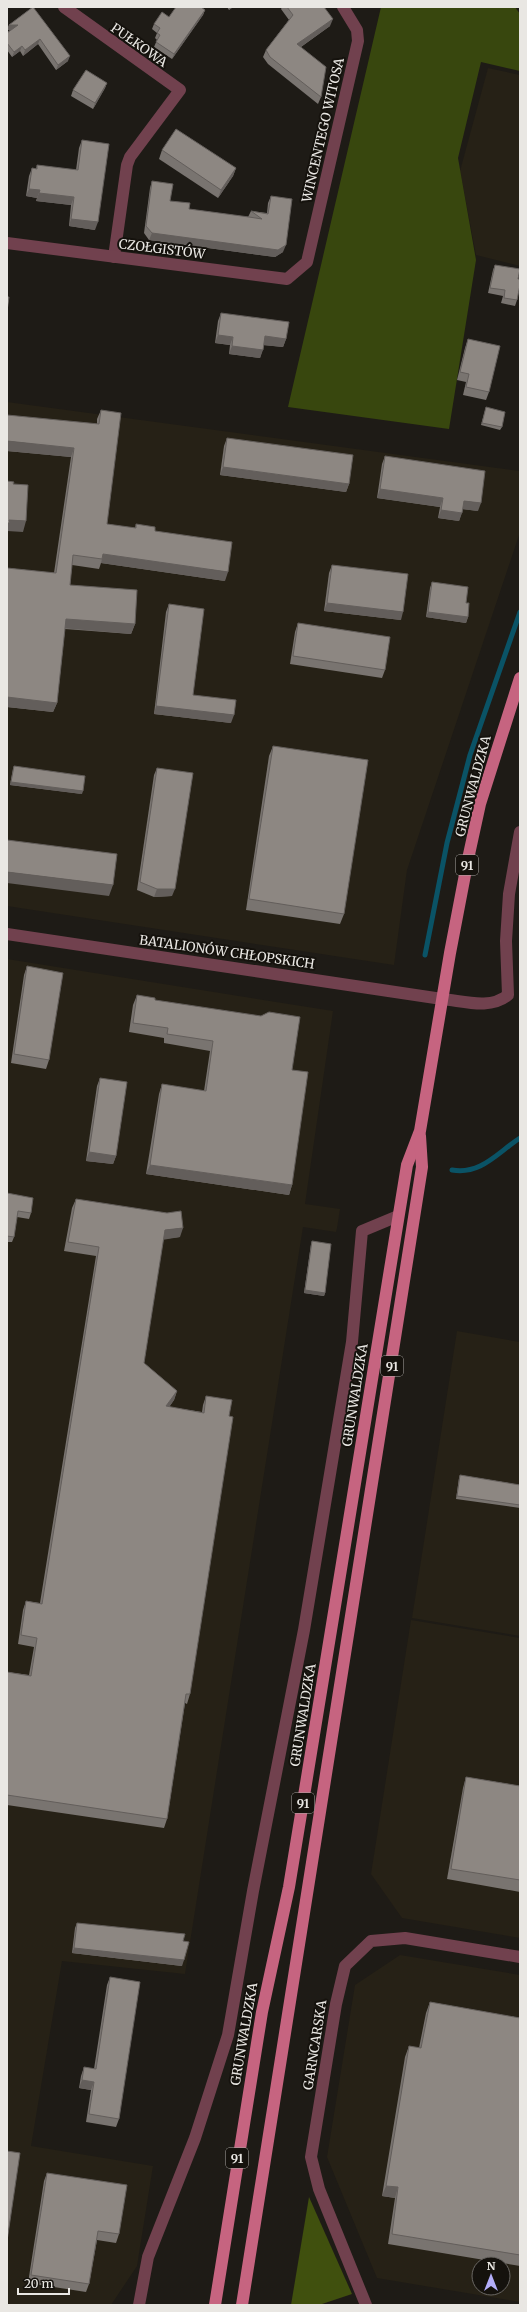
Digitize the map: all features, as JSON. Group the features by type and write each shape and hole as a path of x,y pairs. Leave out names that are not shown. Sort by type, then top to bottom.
{"main road":[{"name":"GRUNWALDZKA","path":"214,2305 262,2012 288,1887 301,1815 407,1165 420,1130 458,906 480,804 520,678"},
{"name":"GRUNWALDZKA","path":"242,2305 422,1167 420,1130"}],"street":[{"name":"PUŁKOWA","path":"64,7 180,90 130,157 127,165 114,257"},
{"name":"WINCENTEGO WITOSA","path":"307,262 358,41 357,30 343,7"},
{"name":"CZOŁGISTÓW","path":"7,243 287,279 307,262"},
{"path":"442,999 490,1004 500,1001 508,995 509,981 506,941 509,894 520,832"},
{"name":"BATALIONÓW CHŁOPSKICH","path":"7,934 442,999"},
{"path":"139,2305 148,2257 195,2138 228,2036 253,1891 310,1591 352,1342 362,1231 398,1216"},
{"name":"GARNCARSKA","path":"366,2305 319,2189 311,2157 336,2004 344,1966 371,1941 405,1938 520,1957"}],"shaded area":[{"path":"488,68 520,75 520,266 476,255 460,171"},
{"path":"7,402 520,471 520,532 407,870 394,965 7,906"},
{"path":"7,959 333,1011 305,1204 340,1209 336,1232 303,1227 185,1974 62,1961 31,2146 153,2166 137,2266 111,2305 7,2305"},
{"path":"457,1331 520,1342 520,1636 412,1618"},
{"path":"411,1620 520,1638 520,1938 402,1918 371,1874"},
{"path":"400,1955 520,1975 520,2302 484,2296 511,2296 511,2256 471,2256 471,2294 377,2278 327,2157 355,1985"}],"green space":[{"path":"381,7 515,7 520,14 520,71 481,62 458,158 476,260 449,429 288,407"},
{"path":"309,2197 352,2294 319,2305 291,2305"}],"building":[{"path":"33,7 70,56 58,65 40,39 25,50 22,46 14,52 7,43 7,33 18,25 9,25"},
{"path":"176,7 201,7 205,10 174,54 156,42 160,35 157,33 160,28 154,24 162,12 169,17"},
{"path":"287,7 324,7 333,19 297,44 326,67 321,97 270,57 266,50 293,15"},
{"path":"86,70 107,83 95,103 73,90"},
{"path":"176,129 236,168 221,190 162,150"},
{"path":"82,140 109,144 98,222 71,219 74,197 39,193 40,190 29,189 32,168 37,169 37,165 78,170"},
{"path":"152,181 173,184 170,201 190,203 189,209 262,219 251,211 268,214 271,196 292,199 286,245 278,250 152,233 146,226"},
{"path":"495,265 520,269 518,279 520,279 520,285 517,300 504,298 505,290 490,288"},
{"path":"7,297 9,297 7,311"},
{"path":"221,313 289,322 286,339 265,336 263,350 232,346 233,337 218,335"},
{"path":"468,339 500,346 489,392 466,387 469,374 460,372"},
{"path":"486,407 505,412 502,427 482,423"},
{"path":"101,410 121,413 107,524 136,528 136,524 155,527 155,531 232,542 228,572 103,554 102,559 73,555 70,585 137,590 135,624 66,619 57,703 7,697 7,568 56,573 74,448 7,441 7,415 99,424"},
{"path":"227,438 353,455 349,484 223,467"},
{"path":"385,456 485,471 481,503 464,501 462,513 441,510 443,498 380,489"},
{"path":"7,481 14,482 13,484 28,485 26,521 9,520 10,523 7,523"},
{"path":"332,565 408,574 403,612 327,603"},
{"path":"432,582 468,587 466,603 469,603 468,617 428,612"},
{"path":"169,604 204,609 193,695 236,700 234,715 156,706"},
{"path":"298,623 390,637 385,670 293,656"},
{"path":"273,746 368,760 344,914 249,899"},
{"path":"14,766 85,776 83,791 11,782"},
{"path":"157,768 193,773 175,889 157,889 140,882"},
{"path":"7,840 117,854 113,885 7,872"},
{"path":"27,966 63,973 49,1060 14,1054"},
{"path":"137,995 155,998 155,1000 261,1016 269,1012 300,1017 292,1070 308,1072 292,1185 150,1165 162,1084 206,1091 213,1041 167,1034 168,1028 133,1023"},
{"path":"100,1078 127,1082 116,1156 89,1152"},
{"path":"7,1193 33,1198 31,1213 18,1211 14,1237 7,1236"},
{"path":"76,1199 167,1213 181,1211 183,1228 165,1230 144,1363 177,1391 166,1406 204,1413 206,1396 232,1400 229,1416 233,1417 190,1694 186,1694 167,1819 7,1795 7,1672 31,1676 37,1638 21,1635 26,1601 42,1604 99,1247 68,1242"},
{"path":"312,1241 331,1244 325,1293 305,1290"},
{"path":"460,1475 520,1485 520,1505 457,1496"},
{"path":"466,1777 520,1786 520,1880 451,1869"},
{"path":"77,1923 185,1934 183,1941 189,1942 184,1960 74,1948"},
{"path":"110,1977 140,1982 119,2119 89,2114 94,2082 82,2080 84,2067 96,2069"},
{"path":"430,2002 520,2018 520,2255 392,2234 398,2187 386,2186 409,2046 421,2048"},
{"path":"7,2151 20,2153 7,2241"},
{"path":"47,2173 127,2185 119,2234 98,2231 89,2284 31,2275"}],"waterway":[{"path":"425,955 447,843 470,755 520,612"},
{"path":"452,1170 462,1171 480,1166 488,1162 520,1138"}]}
